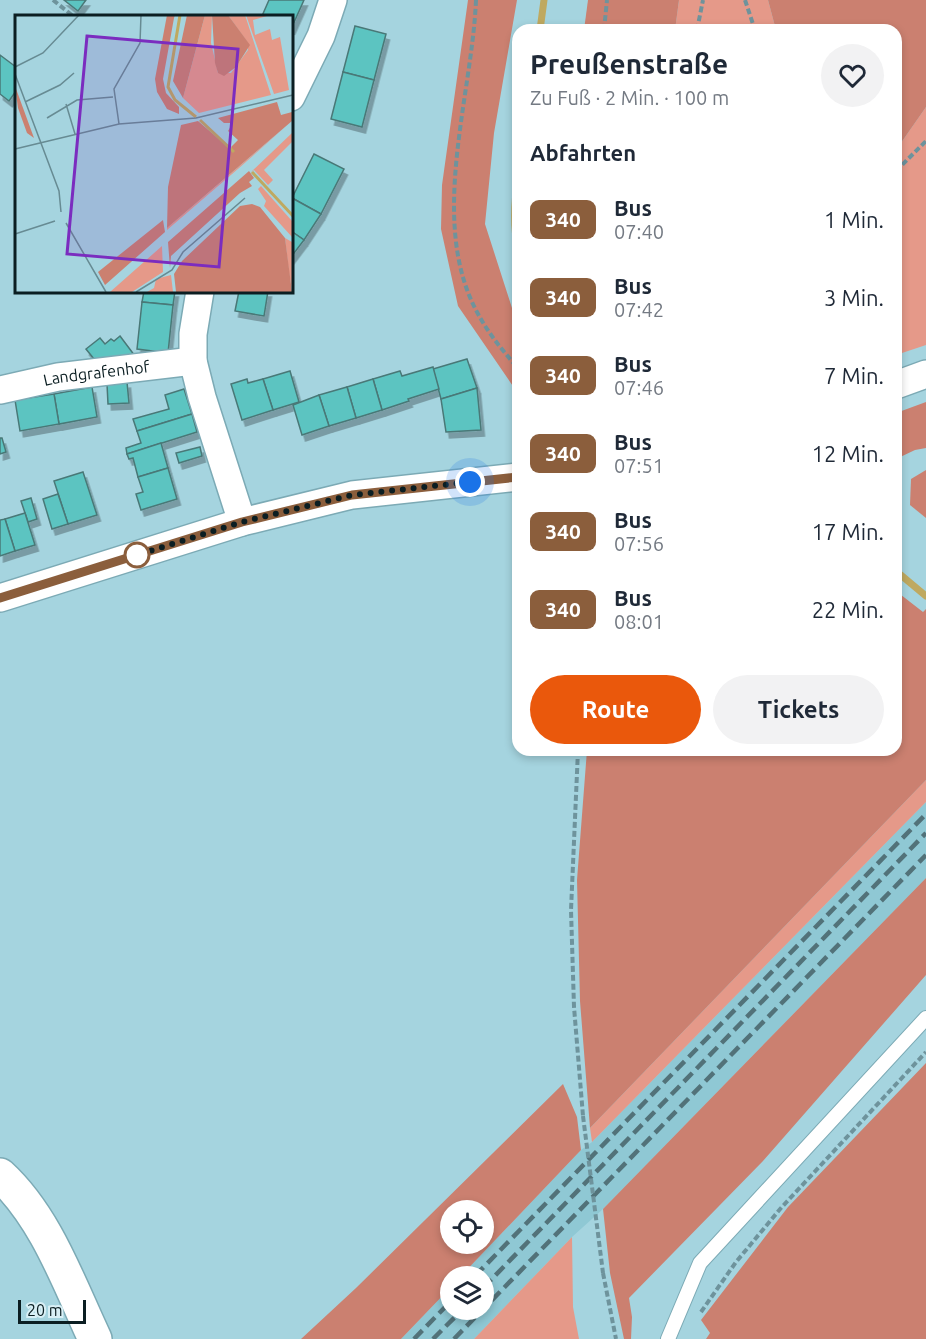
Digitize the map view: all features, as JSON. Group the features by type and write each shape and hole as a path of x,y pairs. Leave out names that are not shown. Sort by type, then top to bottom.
{"street":[{"path":"292,95 321,36 333,0"},
{"path":"200,292 193,334 193,361 202,397 242,522"},
{"name":"Landgrafenhof","path":"0,390 58,377 193,361"},
{"path":"902,383 926,374"},
{"path":"0,598 242,522 352,495 512,478"},
{"path":"0,1175 18,1192 34,1215 95,1339"}],"lane":[{"path":"668,1339 700,1263 926,1018"}],"path":[{"path":"54,0 72,15"},
{"path":"476,0 455,180 454,225 467,288 476,310 494,340 512,361"},
{"path":"605,24 607,0"},
{"path":"699,24 703,0"},
{"path":"745,0 753,24"},
{"path":"902,165 926,141"},
{"path":"578,756 571,910 574,1007 583,1116 603,1273 616,1339"},
{"path":"676,1321 699,1316 736,1262 782,1208 926,1052"}],"shaded area":[{"path":"468,0 517,0 494,133 485,224 512,308 512,385 458,306 441,229 442,185"},
{"path":"588,0 679,0 676,24 585,24"},
{"path":"679,0 768,0 774,24 676,24"},
{"path":"768,0 926,0 926,107 902,141 902,24 774,24"},
{"path":"926,107 926,345 902,353 902,141"},
{"path":"926,402 926,448 902,456 902,411"},
{"path":"926,470 926,518 910,505 911,479"},
{"path":"902,596 923,612 926,609 926,780 590,1128 580,1001 577,880 587,756 902,756"},
{"path":"926,780 926,802 592,1142 590,1128"},
{"path":"926,802 926,878 494,1318 494,1266 471,1266 482,1254 494,1254 494,1241 581,1150 592,1142"},
{"path":"926,878 926,975 763,1161 629,1298 632,1317 631,1339 624,1339 610,1273 603,1209"},
{"path":"926,1063 926,1339 706,1339 710,1333 701,1320 788,1207"},
{"path":"563,1084 577,1117 581,1150 494,1241 494,1200 445,1200"},
{"path":"440,1205 440,1254 482,1254 471,1266 440,1266 440,1298 401,1339 301,1339"},
{"path":"572,1237 573,1307 579,1339 474,1339"},
{"path":"440,1298 440,1320 492,1320 474,1339 401,1339"}],"building":[{"path":"64,0 86,0 78,11"},
{"path":"269,0 304,0 292,27 292,15 262,15"},
{"path":"355,26 386,34 374,80 343,72"},
{"path":"0,55 15,66 15,92 9,101 0,94"},
{"path":"343,72 374,80 362,127 331,119"},
{"path":"314,154 344,169 321,214 292,198"},
{"path":"292,198 321,214 304,240 292,232"},
{"path":"292,232 304,240 292,256"},
{"path":"144,292 175,292 173,305 142,302"},
{"path":"239,292 268,292 264,316 235,311"},
{"path":"142,302 173,305 168,353 137,349"},
{"path":"120,336 135,356 98,364 86,349 100,338 105,344"},
{"path":"467,359 477,388 441,399 433,369"},
{"path":"433,367 439,389 382,410 373,379 400,371 402,376"},
{"path":"290,371 299,402 273,410 263,379"},
{"path":"247,379 248,383 263,379 273,410 242,420 231,384"},
{"path":"373,379 382,410 356,418 347,387"},
{"path":"127,382 129,403 108,404 107,384"},
{"path":"92,387 97,417 59,424 54,394"},
{"path":"347,387 356,418 329,426 319,395"},
{"path":"477,388 481,430 446,432 441,399"},
{"path":"184,389 192,414 137,431 133,419 169,409 165,395"},
{"path":"54,394 59,424 20,431 15,400"},
{"path":"319,395 329,426 302,435 293,405"},
{"path":"192,414 197,432 127,454 126,448 141,443 137,431"},
{"path":"0,438 2,438 6,452 0,454"},
{"path":"161,443 168,468 138,477 133,458 129,459 127,454"},
{"path":"200,447 202,456 179,463 176,453"},
{"path":"168,468 177,499 141,510 136,494 143,492 138,477"},
{"path":"83,472 97,515 68,524 54,481"},
{"path":"58,494 68,524 52,529 43,499"},
{"path":"31,498 37,519 28,522 21,501"},
{"path":"25,513 35,545 15,551 5,519"},
{"path":"5,519 15,551 0,556 0,520"}],"waterway":[{"path":"541,24 544,0"},
{"path":"902,576 926,596"}],"railway":[{"path":"485,1266 926,814"},
{"path":"494,1277 926,833"},
{"path":"454,1339 926,855"},
{"path":"414,1339 440,1312"},
{"path":"433,1339 452,1320"}],"bus line":[{"name":"340","path":"0,598 242,522 352,495 512,478"}],"route":[{"path":"137,555 134,556 242,522 352,495 470,482"}]}
